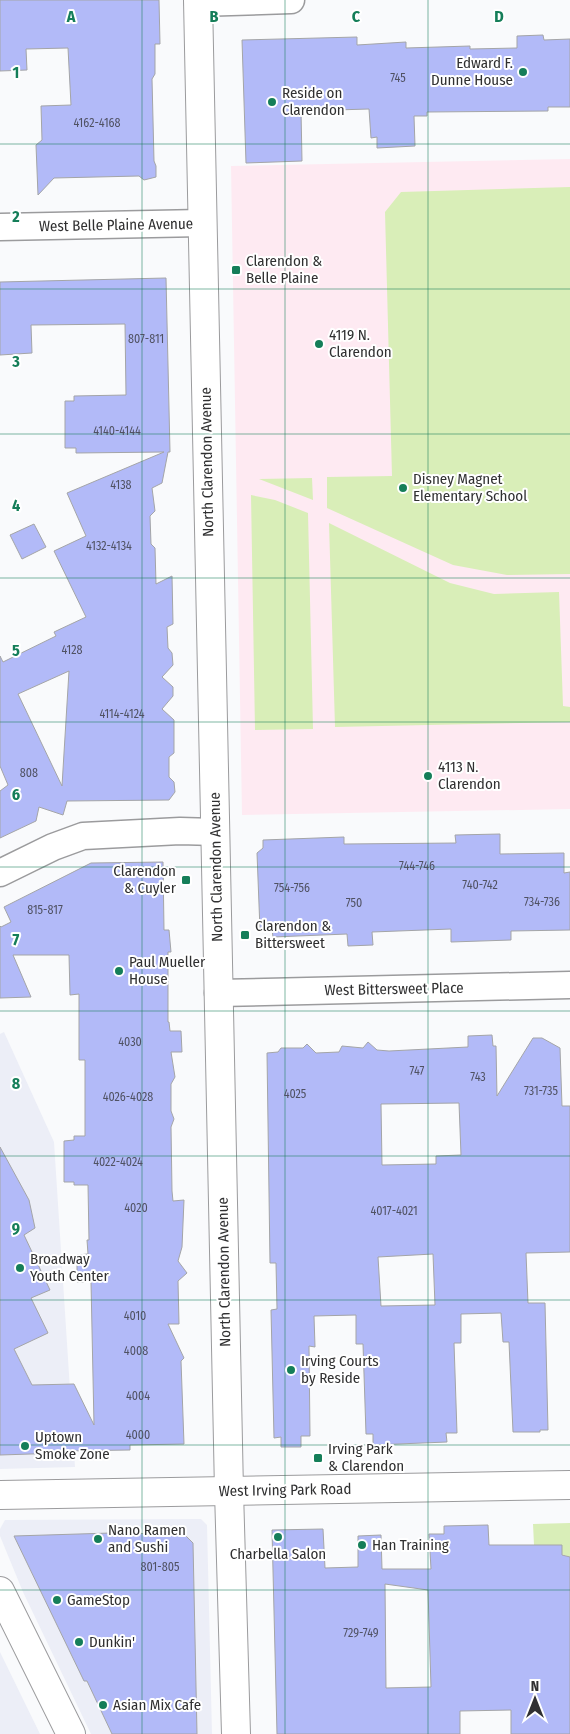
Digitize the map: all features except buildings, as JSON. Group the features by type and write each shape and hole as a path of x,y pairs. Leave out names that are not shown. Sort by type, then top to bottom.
{"street":[{"path":"198,2 291,0"},
{"name":"North Clarendon Avenue","path":"198,2 218,993 236,1734"},
{"name":"West Belle Plaine Avenue","path":"0,227 202,223"},
{"path":"0,874 54,847 83,836 180,831 215,832"},
{"name":"West Bittersweet Place","path":"218,993 570,985"},
{"name":"West Irving Park Road","path":"0,1495 570,1485"},
{"path":"0,1591 71,1734"}],"shaded area":[{"name":"Disney Magnet Elementary School","path":"570,159 570,809 242,815 231,166"},
{"path":"4,1032 54,1142 75,1467 0,1469 0,1034"},
{"path":"201,1519 207,1525 212,1734 91,1734 23,1592 0,1536 0,1529 5,1520"},
{"path":"0,1652 40,1734 0,1734"}],"green space":[{"path":"570,187 570,574 507,575 453,565 327,508 327,477 392,476 385,212 401,192"},
{"path":"312,478 313,500 259,479"},
{"path":"251,495 275,500 308,513 313,729 255,730"},
{"path":"329,523 450,583 494,594 559,592 563,706 570,707 570,722 335,727"},
{"path":"570,1523 570,1557 534,1545 533,1524"}],"place":[{"name":"Edward F. Dunne House","path":"523,72"},
{"name":"Reside on Clarendon","path":"272,102"},
{"name":"Clarendon & Belle Plaine","path":"236,270"},
{"name":"4119 N. Clarendon","path":"319,344"},
{"name":"Disney Magnet Elementary School","path":"403,488"},
{"name":"4113 N. Clarendon","path":"428,776"},
{"name":"Clarendon & Cuyler","path":"186,880"},
{"name":"Clarendon & Bittersweet","path":"245,935"},
{"name":"Paul Mueller House","path":"119,971"},
{"name":"Broadway Youth Center","path":"20,1268"},
{"name":"Irving Courts by Reside","path":"291,1370"},
{"name":"Uptown Smoke Zone","path":"25,1446"},
{"name":"Irving Park & Clarendon","path":"318,1458"},
{"name":"Charbella Salon","path":"278,1537"},
{"name":"Nano Ramen and Sushi","path":"98,1539"},
{"name":"Han Training","path":"362,1545"},
{"name":"GameStop","path":"57,1600"},
{"name":"Dunkin'","path":"79,1642"},
{"name":"Asian Mix Cafe","path":"103,1705"}]}
